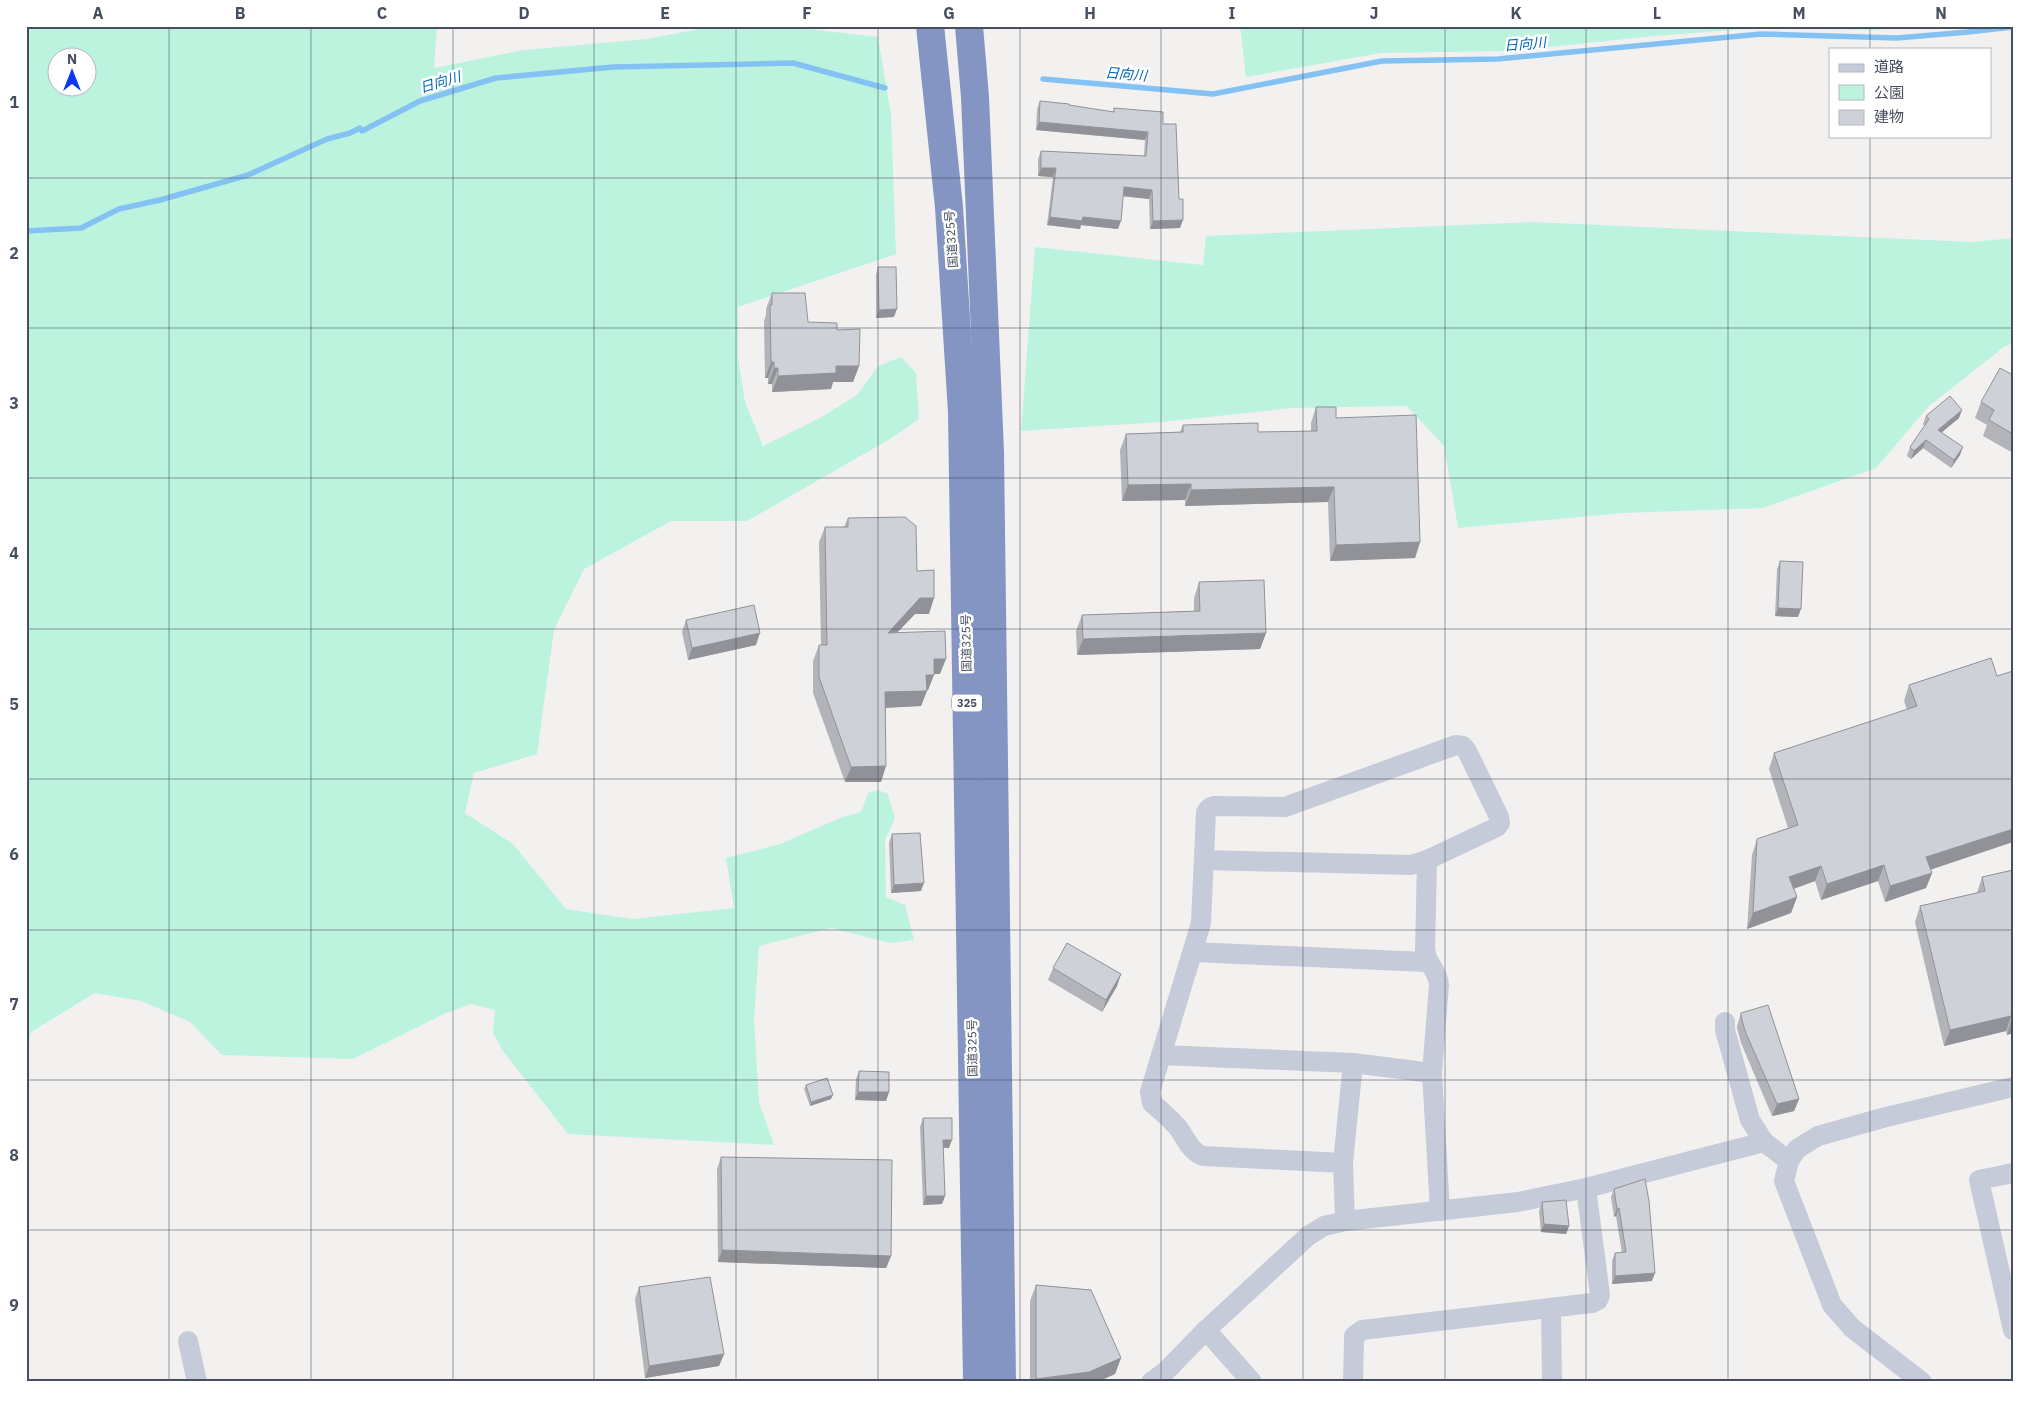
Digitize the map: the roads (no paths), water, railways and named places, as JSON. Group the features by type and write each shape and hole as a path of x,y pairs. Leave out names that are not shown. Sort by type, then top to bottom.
{"highway":[{"name":"国道325号","path":"930,26 949,207 962,412 977,1382"},
{"name":"国道325号","path":"969,26 975,98 990,462 1002,1382"}],"street":[{"path":"1204,860 1405,866 1427,860 1497,827 1500,823 1499,817 1463,746 1456,745 1285,807 1210,807 1206,813 1200,923 1193,952 1150,1092 1150,1098 1152,1103 1178,1128 1197,1154 1203,1156 1343,1163"},
{"path":"1427,860 1426,962 1438,974 1439,985 1432,1073 1440,1211"},
{"path":"1193,952 1426,962"},
{"path":"1725,1022 1725,1030 1750,1120 1764,1142 1789,1161"},
{"path":"1161,1056 1353,1063 1432,1073"},
{"path":"1344,1221 1343,1163 1353,1063"},
{"path":"1922,1382 1852,1328 1832,1306 1784,1181 1789,1161 1797,1149 1818,1136 1886,1117 2013,1087"},
{"path":"1151,1382 1166,1371 1206,1330 1308,1236 1324,1226 1344,1221 1518,1202 1586,1188 1764,1142"},
{"path":"2013,1173 1979,1180 2008,1283 2013,1330"},
{"path":"1353,1382 1354,1336 1362,1330 1592,1303 1598,1300 1600,1295 1586,1188"},
{"path":"1552,1308 1552,1382"},
{"path":"1206,1330 1252,1382"},
{"path":"188,1341 197,1382"}],"waterway":[{"name":"日向川","path":"1043,79 1213,94 1382,61 1498,59 1761,34 1897,38 2013,27"},
{"name":"日向川","path":"26,231 81,228 119,209 160,200 248,175 327,139 350,133 360,128 362,131 420,101 496,78 613,67 793,63 885,88"}]}
